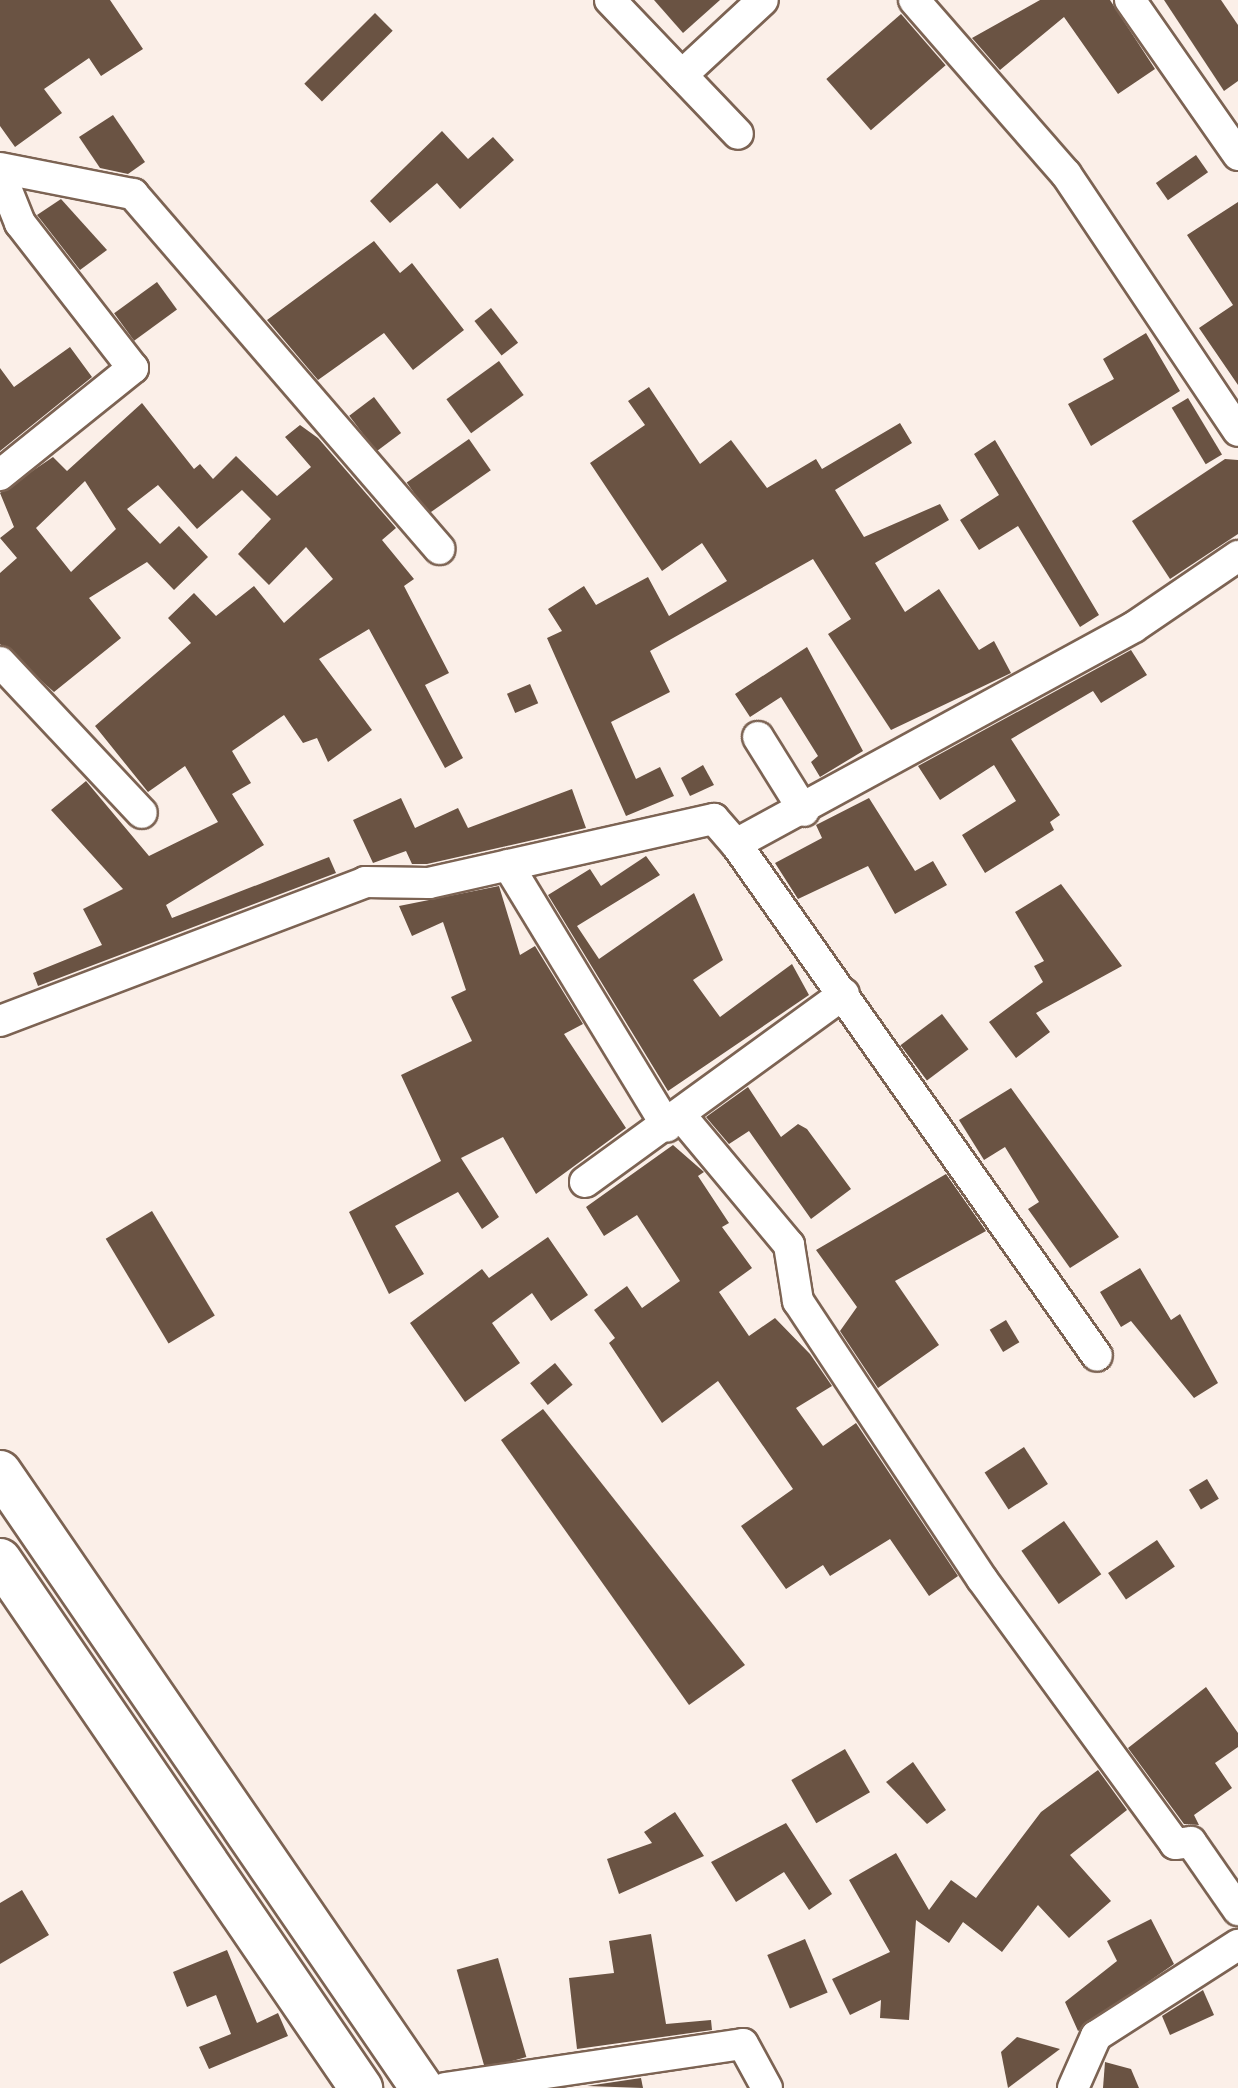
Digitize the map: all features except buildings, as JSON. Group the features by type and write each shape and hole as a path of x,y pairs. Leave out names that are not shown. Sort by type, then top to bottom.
{"street":[{"path":"610,0 738,134"},
{"path":"682,76 763,0"},
{"path":"914,0 1066,174 1238,431"},
{"path":"1130,0 1238,155"},
{"path":"0,171 20,223 133,368 0,475"},
{"path":"0,171 133,194 439,549"},
{"path":"736,844 804,812 1134,627 1238,556"},
{"path":"4,675 142,813"},
{"path":"758,737 804,812"},
{"path":"0,1022 365,882 429,883 714,819 844,994 1097,1356"},
{"path":"508,865 675,1122 789,1246 798,1301 982,1579 1174,1844 1190,1842 1238,1910"},
{"path":"585,1182 675,1122 844,994"},
{"path":"0,1472 422,2088"},
{"path":"0,1560 360,2088"},
{"path":"254,1931 295,1903"},
{"path":"1073,2088 1096,2036 1238,1946"},
{"path":"445,2088 742,2044 768,2088"}]}
